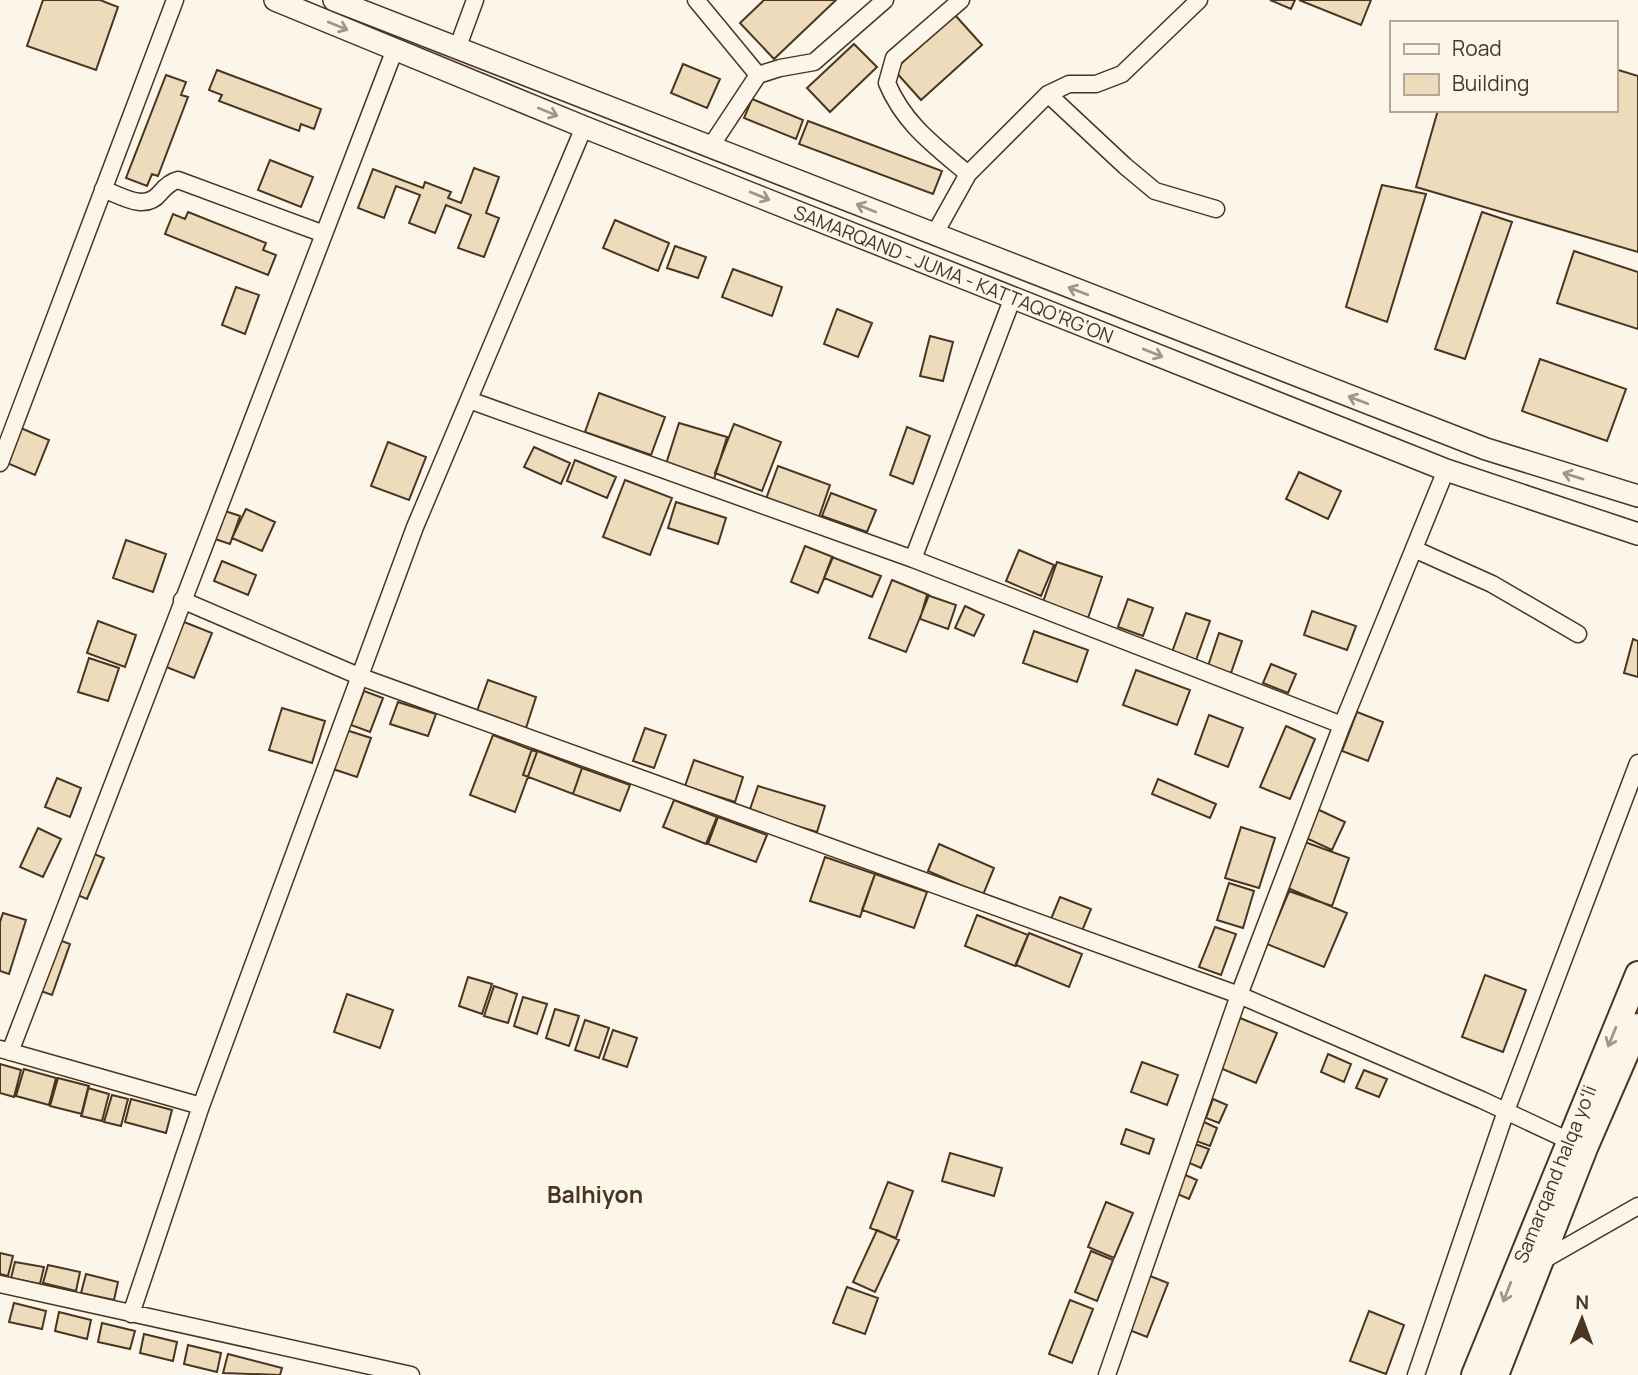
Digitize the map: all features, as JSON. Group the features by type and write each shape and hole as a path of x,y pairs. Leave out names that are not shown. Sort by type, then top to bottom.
{"highway":[{"name":"Samarqand halqa yoʻli","path":"1496,1375 1539,1263 1577,1145 1638,974"},
{"name":"Samarqand halqa yoʻli","path":"1474,1375 1577,1145 1638,1026"}],"main road":[{"name":"SAMARQAND - JUMA - KATTAQO‘RG‘ON","path":"275,0 584,127 1446,470 1638,534"},
{"name":"SAMARQAND - JUMA - KATTAQO‘RG‘ON","path":"341,2 1486,449 1638,496"}],"street":[{"path":"0,463 175,0"},
{"path":"457,49 475,0"},
{"path":"696,0 758,75"},
{"path":"711,146 758,75 814,62 885,0"},
{"path":"961,0 894,58 887,83 894,100 912,126 968,174"},
{"path":"934,235 968,174 1048,94 1069,84 1096,84 1122,75 1199,0"},
{"path":"201,1106 5,1050 395,49"},
{"path":"1048,94 1155,191 1216,209"},
{"path":"131,1314 201,1106 415,527 584,127"},
{"path":"103,189 136,202 146,203 154,200 166,186 178,180 324,234"},
{"path":"913,559 1013,297"},
{"path":"469,400 913,559 1342,725"},
{"path":"1107,1375 1239,995 1342,725 1446,470"},
{"path":"1414,549 1492,583 1578,634"},
{"path":"182,600 361,677 1239,995 1506,1111 1577,1145"},
{"path":"1416,1375 1506,1111 1638,763"},
{"path":"1539,1263 1638,1206"},
{"path":"0,1284 411,1375"}],"building":[{"path":"43,0 100,0 118,7 96,70 27,46"},
{"path":"764,0 836,0 774,59 740,23"},
{"path":"1270,0 1295,0 1291,9"},
{"path":"1299,0 1371,0 1361,25"},
{"path":"955,15 982,45 921,100 894,70"},
{"path":"854,44 877,67 830,112 807,88"},
{"path":"683,64 720,79 707,108 671,93"},
{"path":"217,70 321,109 314,129 301,124 299,131 219,101 222,95 209,90"},
{"path":"1617,70 1638,76 1638,252 1416,187 1437,112 1617,112"},
{"path":"166,75 186,82 181,95 188,97 158,176 152,174 147,186 126,178"},
{"path":"752,99 803,120 796,139 744,118"},
{"path":"808,121 942,171 933,194 799,144"},
{"path":"270,160 313,177 301,207 258,190"},
{"path":"474,168 499,177 486,213 499,218 484,257 458,248 471,215 446,205 435,233 409,223 420,195 396,186 384,218 358,208 373,169 423,188 425,182 451,192 448,198 461,203"},
{"path":"1382,185 1426,194 1387,322 1346,307"},
{"path":"188,212 266,243 263,250 276,255 268,275 165,234 173,214 185,219"},
{"path":"1482,212 1512,222 1465,359 1435,349"},
{"path":"615,220 669,243 658,271 603,248"},
{"path":"675,246 706,257 698,278 667,268"},
{"path":"1574,251 1638,272 1638,329 1557,303"},
{"path":"733,269 782,287 772,316 722,297"},
{"path":"236,287 259,295 245,334 222,325"},
{"path":"837,309 872,323 858,357 824,344"},
{"path":"930,336 953,342 943,381 920,376"},
{"path":"1540,359 1626,389 1607,441 1522,411"},
{"path":"599,393 665,417 651,455 585,432"},
{"path":"9,423 49,440 35,475 0,460"},
{"path":"679,423 727,437 714,479 666,464"},
{"path":"734,424 781,442 762,491 715,473"},
{"path":"907,427 930,436 913,484 890,475"},
{"path":"388,442 426,457 409,500 371,486"},
{"path":"534,447 570,463 561,484 524,467"},
{"path":"575,460 616,477 607,498 567,481"},
{"path":"778,466 830,485 819,517 766,499"},
{"path":"1299,472 1341,491 1328,519 1286,499"},
{"path":"625,480 672,498 650,555 603,537"},
{"path":"831,493 876,510 867,532 822,516"},
{"path":"676,502 726,518 718,544 668,528"},
{"path":"213,507 240,516 230,544 203,535"},
{"path":"246,509 275,522 262,551 232,538"},
{"path":"126,540 166,554 153,592 113,578"},
{"path":"805,546 833,557 818,593 791,582"},
{"path":"1019,550 1054,565 1041,596 1006,581"},
{"path":"832,557 881,576 872,597 824,578"},
{"path":"222,561 256,575 248,595 214,581"},
{"path":"1057,562 1102,577 1088,618 1043,602"},
{"path":"892,580 929,595 906,652 869,638"},
{"path":"927,595 956,605 948,629 920,619"},
{"path":"1128,599 1153,608 1143,636 1118,627"},
{"path":"965,606 984,615 974,636 955,628"},
{"path":"1312,611 1356,626 1347,650 1304,635"},
{"path":"1186,613 1210,621 1195,663 1171,655"},
{"path":"169,616 212,633 194,678 151,661"},
{"path":"98,621 136,635 125,667 87,653"},
{"path":"1034,631 1088,650 1077,682 1023,663"},
{"path":"1219,633 1242,641 1231,673 1208,666"},
{"path":"1633,639 1638,641 1638,677 1624,673"},
{"path":"89,658 119,668 108,701 78,692"},
{"path":"1271,664 1296,674 1288,693 1263,683"},
{"path":"1136,670 1190,690 1177,725 1123,705"},
{"path":"488,680 536,697 526,728 477,711"},
{"path":"364,691 383,698 370,732 351,725"},
{"path":"398,702 436,714 428,736 390,724"},
{"path":"282,708 325,721 312,763 269,750"},
{"path":"1357,712 1383,722 1368,761 1342,751"},
{"path":"1209,715 1243,728 1228,767 1195,754"},
{"path":"1286,726 1315,739 1290,799 1260,787"},
{"path":"645,728 666,735 654,768 633,761"},
{"path":"346,730 371,738 357,777 333,769"},
{"path":"493,735 537,752 515,812 470,795"},
{"path":"532,749 582,768 573,794 523,775"},
{"path":"694,760 743,777 735,802 685,786"},
{"path":"582,768 630,785 620,811 573,794"},
{"path":"57,778 81,788 70,817 45,807"},
{"path":"1158,779 1216,804 1210,818 1152,794"},
{"path":"758,786 825,806 817,832 749,812"},
{"path":"674,800 717,817 706,844 663,827"},
{"path":"1317,809 1345,822 1332,850 1304,837"},
{"path":"718,817 767,835 756,862 708,844"},
{"path":"1241,827 1275,838 1259,888 1225,878"},
{"path":"38,828 61,839 43,877 20,867"},
{"path":"1305,842 1349,858 1332,906 1288,891"},
{"path":"939,844 994,868 983,895 928,871"},
{"path":"82,849 104,858 87,899 65,890"},
{"path":"825,857 875,874 860,917 810,901"},
{"path":"875,874 927,892 914,928 862,910"},
{"path":"1229,883 1254,891 1243,928 1217,920"},
{"path":"1290,889 1347,913 1324,967 1267,944"},
{"path":"1060,897 1091,909 1082,931 1051,919"},
{"path":"3,913 26,920 9,974 0,971 0,922"},
{"path":"977,915 1028,935 1015,966 965,946"},
{"path":"1215,927 1236,934 1221,975 1199,967"},
{"path":"1029,933 1082,954 1069,987 1016,965"},
{"path":"51,937 70,944 52,995 32,988"},
{"path":"1485,975 1526,990 1503,1052 1462,1037"},
{"path":"468,977 492,984 482,1014 459,1006"},
{"path":"494,986 517,994 508,1023 484,1016"},
{"path":"347,994 393,1010 380,1048 334,1032"},
{"path":"523,997 547,1004 537,1034 514,1026"},
{"path":"555,1009 579,1016 569,1046 546,1038"},
{"path":"1240,1018 1277,1033 1256,1083 1220,1068"},
{"path":"585,1020 609,1028 599,1058 575,1050"},
{"path":"613,1030 637,1038 627,1067 603,1059"},
{"path":"1328,1054 1351,1064 1344,1082 1321,1072"},
{"path":"1142,1062 1178,1075 1167,1105 1131,1092"},
{"path":"0,1064 21,1070 14,1097 0,1093"},
{"path":"24,1069 56,1078 49,1105 16,1096"},
{"path":"1364,1070 1387,1079 1379,1097 1356,1088"},
{"path":"58,1078 89,1086 82,1114 50,1106"},
{"path":"88,1088 109,1094 102,1121 81,1116"},
{"path":"112,1095 128,1099 121,1126 104,1122"},
{"path":"131,1099 172,1110 166,1133 125,1122"},
{"path":"1213,1099 1227,1105 1219,1123 1206,1118"},
{"path":"1204,1122 1217,1128 1210,1146 1196,1141"},
{"path":"1126,1129 1154,1139 1149,1154 1121,1144"},
{"path":"1195,1144 1209,1149 1201,1168 1187,1162"},
{"path":"950,1153 1002,1168 994,1196 942,1181"},
{"path":"1183,1174 1197,1180 1189,1199 1175,1193"},
{"path":"888,1182 913,1191 896,1238 870,1228"},
{"path":"1106,1202 1133,1213 1114,1258 1088,1247"},
{"path":"877,1230 899,1240 875,1292 853,1282"},
{"path":"1091,1251 1113,1260 1097,1301 1075,1292"},
{"path":"0,1253 13,1256 8,1276 0,1274"},
{"path":"15,1262 44,1267 40,1284 11,1278"},
{"path":"48,1265 80,1272 76,1291 43,1283"},
{"path":"86,1274 118,1282 114,1300 81,1293"},
{"path":"1145,1274 1168,1283 1147,1337 1124,1328"},
{"path":"847,1287 878,1298 865,1334 833,1323"},
{"path":"1070,1300 1093,1309 1072,1363 1049,1354"},
{"path":"14,1303 46,1311 42,1329 9,1322"},
{"path":"1369,1311 1404,1325 1386,1374 1350,1361"},
{"path":"59,1312 91,1320 87,1339 55,1331"},
{"path":"102,1323 135,1331 130,1349 98,1342"},
{"path":"144,1334 177,1342 173,1361 140,1353"},
{"path":"188,1345 221,1353 217,1372 184,1364"},
{"path":"228,1354 282,1368 280,1375 223,1373"}],"district":[{"name":"Balhiyon","path":"595,1195"}]}
